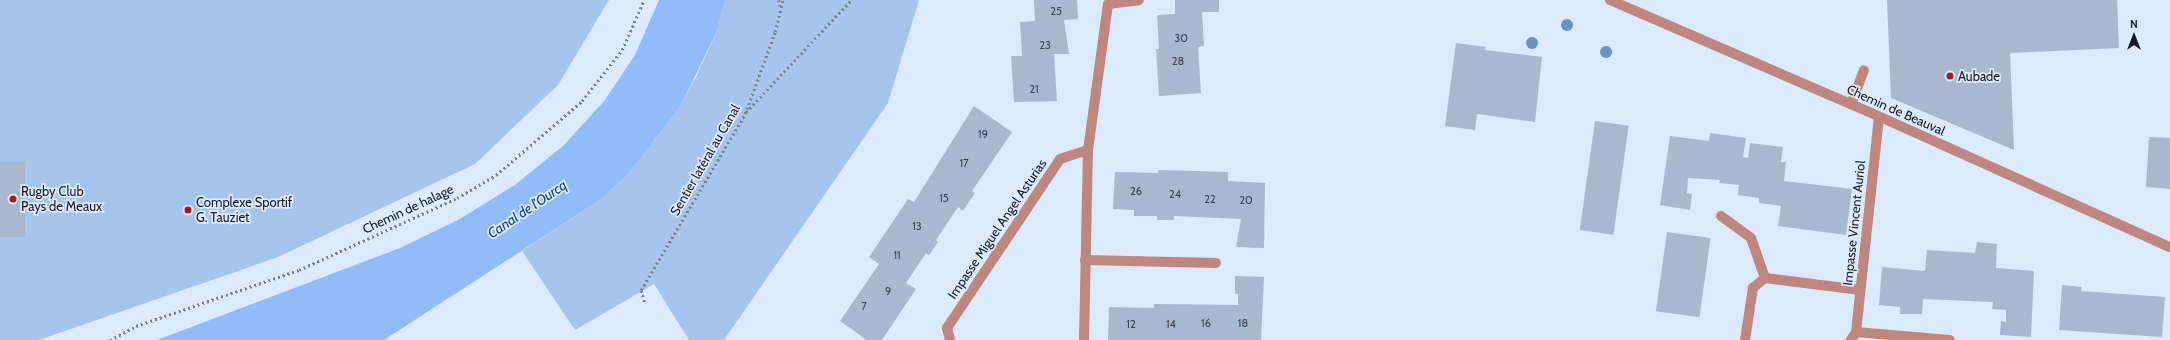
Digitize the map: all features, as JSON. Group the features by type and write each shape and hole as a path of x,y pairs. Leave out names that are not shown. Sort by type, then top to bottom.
{"street":[{"path":"1084,340 1088,150 1108,4 1139,0"},
{"name":"Chemin de Beauval","path":"1610,0 1850,104 2170,247"},
{"path":"1850,104 1864,70"},
{"name":"Impasse Vincent Auriol","path":"1879,117 1860,290 1853,336 1950,340"},
{"name":"Impasse Miguel Angel Asturias","path":"950,340 947,328 1060,159 1088,150"},
{"path":"1721,216 1751,238 1764,278"},
{"path":"1086,260 1216,263"},
{"path":"1744,340 1753,288 1764,278 1860,290"}],"path":[{"name":"Chemin de halage","path":"110,340 136,326 299,270 457,198 496,175 582,101 622,50 643,0"},
{"path":"779,0 780,6"},
{"name":"Sentier latéral au Canal","path":"644,302 641,290 745,114 776,32 780,6 783,0"},
{"path":"745,114 851,0"}],"shaded area":[{"name":"Complexe Sportif G. Tauziet","path":"0,0 609,0 558,85 475,164 278,257 39,340 0,340"},
{"path":"725,0 919,0 888,103 724,340 689,340 654,284 575,330 522,251 600,200 629,173 681,105 696,77 718,29"}],"water":[{"name":"Canal de l'Ourcq","path":"659,0 725,0 718,29 681,105 629,173 600,200 384,340 157,340 400,248 458,220 515,185 564,145 605,100 635,55"}],"building":[{"path":"1034,0 1077,0 1078,19 1064,20 1069,54 1054,54 1057,101 1014,102 1011,56 1022,56 1020,22 1035,21"},
{"path":"1175,0 1219,0 1219,12 1202,12 1204,46 1198,47 1201,93 1159,96 1156,49 1159,49 1157,15 1175,14"},
{"name":"Aubade","path":"1887,0 2117,0 2119,48 2010,53 2014,150 1891,98"},
{"path":"1456,43 1486,47 1485,50 1542,57 1535,122 1477,114 1475,130 1445,126"},
{"path":"974,106 1012,132 972,191 975,193 963,211 958,207 936,240 938,242 929,255 926,253 906,283 916,289 882,340 867,340 840,321 879,264 869,257 908,199 914,202"},
{"path":"1595,121 1629,126 1613,235 1580,230"},
{"path":"1710,133 1746,138 1743,157 1748,158 1750,143 1783,147 1781,162 1786,162 1784,181 1852,189 1846,235 1778,226 1781,206 1759,203 1759,198 1738,195 1739,185 1719,183 1720,180 1688,178 1687,193 1692,194 1690,210 1660,205 1670,136 1709,141"},
{"path":"2149,137 2170,138 2170,189 2146,187"},
{"name":"Rugby Club Pays de Meaux","path":"0,162 25,162 25,237 0,237"},
{"path":"1159,170 1228,172 1228,181 1265,183 1264,248 1236,247 1241,219 1174,216 1174,220 1157,220 1157,216 1134,216 1134,210 1113,209 1115,172 1158,173"},
{"path":"1667,232 1711,238 1699,317 1656,311"},
{"path":"1977,242 1997,244 1996,268 2034,271 2031,337 2000,335 2001,321 2006,322 2006,310 1992,309 1993,302 1923,299 1922,314 1900,314 1900,307 1879,305 1882,267 1925,271 1927,250 1975,253"},
{"path":"1235,276 1264,277 1261,340 1108,340 1109,307 1154,308 1154,304 1238,305 1238,294 1235,294"},
{"path":"2062,285 2082,287 2081,291 2165,297 2162,337 2059,330"}],"place":[{"name":"Aubade","path":"1950,76"},
{"name":"Rugby Club Pays de Meaux","path":"13,199"},
{"name":"Complexe Sportif G. Tauziet","path":"188,210"}]}
